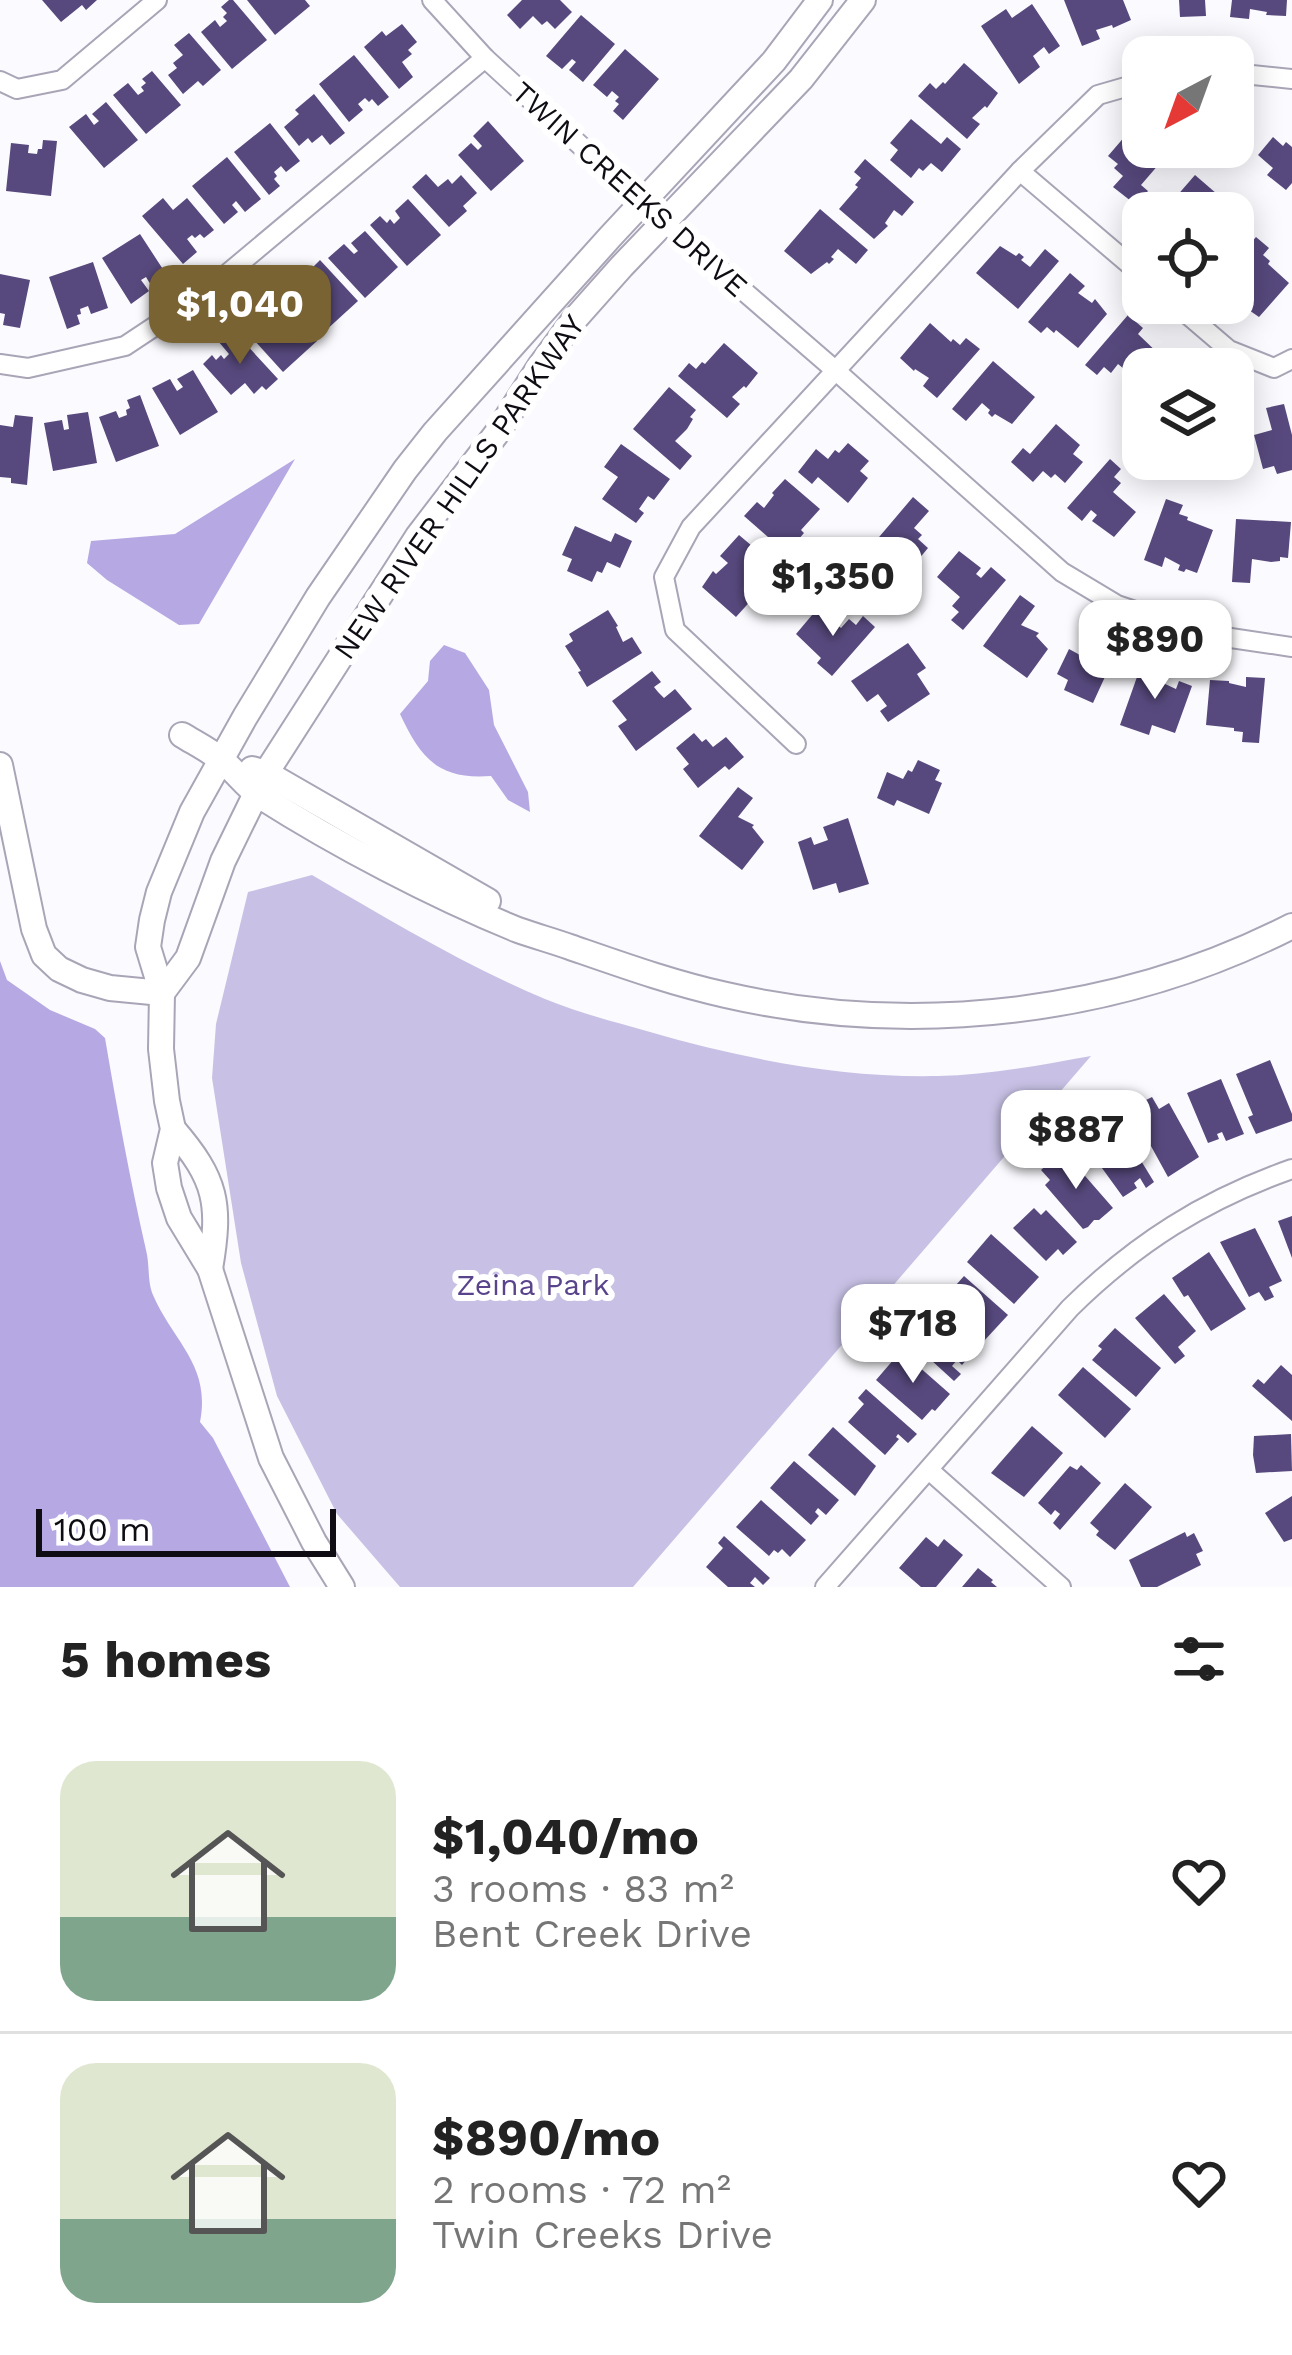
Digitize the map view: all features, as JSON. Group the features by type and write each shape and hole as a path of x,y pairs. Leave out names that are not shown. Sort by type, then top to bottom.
{"street":[{"path":"0,81 17,89 62,80 158,0"},
{"name":"TWIN CREEKS DRIVE","path":"432,0 485,58 665,223 1062,572 1117,605 1204,634 1292,647"},
{"name":"NEW RIVER HILLS PARKWAY","path":"173,1129 162,1061 162,993 148,947 166,872 220,759 318,597 405,470 642,201 761,76 820,0"},
{"name":"NEW RIVER HILLS PARKWAY","path":"162,993 188,958 213,886 261,783 404,556 497,433 556,342 800,79 863,0"},
{"path":"0,364 28,368 125,346 202,295 485,58"},
{"path":"1254,75 1292,79"},
{"path":"796,744 675,631 664,577 692,526 1020,170 1098,95 1122,88"},
{"path":"1020,170 1122,258"},
{"path":"1199,324 1229,350 1274,368 1292,359"},
{"path":"182,735 261,783 569,946 663,979 762,1002 866,1015 1007,1010 1117,991 1219,959 1292,926"},
{"path":"0,765 34,929 44,955 82,980 162,993"},
{"path":"173,1129 165,1163 179,1218 210,1269 271,1458 342,1587"},
{"path":"173,1129 198,1158 213,1197 216,1232 210,1269"},
{"path":"825,1587 1070,1308 1104,1276 1193,1211 1292,1169"},
{"path":"929,1470 1060,1587"}],"green space":[{"name":"Zeina Park","path":"312,875 456,956 545,999 721,1051 828,1070 901,1076 976,1074 1091,1056 633,1587 400,1587 337,1514 277,1396 241,1263 212,1078 216,1024 248,892"}],"shaded area":[{"path":"295,459 199,624 179,625 87,563 91,541 175,534"},
{"path":"444,645 465,653 489,690 494,725 528,792 530,812 508,800 491,776 458,774 434,763 408,730 400,714 428,681 430,661"},
{"path":"0,961 7,980 50,1010 105,1038 151,1290 196,1369 200,1422 213,1438 290,1587 0,1587"}],"building":[{"path":"42,0 97,0 61,22"},
{"path":"229,0 267,40 232,69 201,32 215,20 220,27 227,21 221,7"},
{"path":"247,0 305,0 310,6 275,35"},
{"path":"522,0 560,0 572,12 555,29 533,16 520,29 507,15"},
{"path":"1064,0 1123,0 1131,20 1096,30 1100,39 1082,46"},
{"path":"1179,0 1205,0 1206,16 1180,17"},
{"path":"1232,0 1287,0 1286,16 1250,9 1249,19 1230,17"},
{"path":"1032,4 1060,46 1049,54 1044,47 1033,56 1040,67 1019,84 981,26 1006,9 1012,18"},
{"path":"581,15 615,44 583,82 569,70 576,62 572,59 562,69 546,56"},
{"path":"402,24 417,42 402,62 413,77 399,89 364,47 382,31 386,36"},
{"path":"189,33 221,70 203,86 198,81 183,94 168,75 183,55 174,45"},
{"path":"625,49 659,79 623,120 613,111 619,97 612,91 607,97 593,85"},
{"path":"354,55 389,97 378,106 365,98 358,104 363,110 349,122 319,84"},
{"path":"964,63 998,93 972,118 980,124 967,139 918,96 930,83 936,89 945,84"},
{"path":"152,71 181,105 146,134 113,95 128,83 138,95 146,83 142,79"},
{"path":"314,94 345,133 330,145 322,135 299,146 284,127"},
{"path":"106,102 138,140 104,168 69,127 86,114 94,125 99,121 92,114"},
{"path":"911,119 941,144 947,137 961,149 942,172 931,163 911,178 890,160 898,150 890,143"},
{"path":"488,121 524,161 491,191 458,155 471,143 478,150 482,146 473,136"},
{"path":"270,123 300,161 286,172 281,166 274,172 280,186 269,195 234,152"},
{"path":"1273,137 1292,147 1292,183 1286,190 1267,175 1273,168 1258,155"},
{"path":"43,140 57,141 51,196 6,191 11,143 29,145 28,153 37,154"},
{"path":"1122,140 1122,168 1156,168 1141,185 1147,192 1122,194 1113,187 1123,176 1108,156"},
{"path":"227,157 261,199 245,212 236,201 232,205 238,212 224,224 192,186"},
{"path":"865,159 914,202 902,216 894,210 885,223 888,226 874,239 839,209 858,187 861,178 854,172"},
{"path":"426,174 438,187 448,179 452,184 461,175 477,193 463,206 467,211 449,227 412,187"},
{"path":"1195,175 1215,192 1180,192"},
{"path":"163,198 173,210 187,198 214,230 204,238 200,234 187,239 197,252 183,264 142,216"},
{"path":"408,199 441,235 407,266 370,225 380,216 394,224 400,218 395,211"},
{"path":"820,209 868,250 856,264 838,249 829,264 811,274 784,251"},
{"path":"365,231 398,267 365,298 328,258 344,244 354,254 358,251 351,243"},
{"path":"140,234 168,277 152,287 146,277 141,280 149,291 131,304 102,258"},
{"path":"1254,239 1269,248 1263,255 1268,264 1289,283 1259,317 1254,314"},
{"path":"1000,246 1016,256 1019,253 1030,267 1045,249 1059,261 1018,309 976,273"},
{"path":"320,260 358,301 324,332 291,296 305,284 310,290 317,284 310,270"},
{"path":"93,262 108,308 91,314 88,306 80,309 80,324 67,329 49,277"},
{"path":"1070,273 1085,286 1078,293 1092,303 1095,299 1107,314 1078,348 1056,330 1047,327 1041,333 1028,322"},
{"path":"0,274 30,280 20,328 3,325"},
{"path":"282,302 317,341 283,372 243,328"},
{"path":"1122,322 1138,324 1143,328 1138,334 1153,348 1122,348 1122,367 1118,364 1111,373 1104,367 1097,375 1085,365"},
{"path":"930,323 951,342 960,345 966,338 980,349 937,398 923,386 929,378 900,358"},
{"path":"232,329 278,379 266,390 262,386 254,394 245,383 231,395 203,364 212,355 216,360 229,354 218,341"},
{"path":"724,343 758,373 732,397 740,404 727,418 678,376 689,363 696,369 705,364"},
{"path":"993,361 1035,397 1012,424 995,414 992,417 982,403 966,421 952,409"},
{"path":"193,370 218,412 180,435 152,388 170,379 177,391 183,387 177,379"},
{"path":"669,387 696,410 675,441 692,456 680,470 633,429"},
{"path":"140,395 159,446 116,462 99,417 116,411 119,418 127,415 127,400"},
{"path":"1284,404 1292,435 1292,470 1277,474 1274,466 1263,469 1254,435 1272,430 1266,408"},
{"path":"88,412 97,463 53,471 44,423 62,420 64,430 69,429 67,415"},
{"path":"15,415 33,417 27,485 0,477 0,425 13,427"},
{"path":"1056,424 1080,445 1073,454 1083,462 1065,483 1043,471 1033,482 1011,462 1023,448 1030,454"},
{"path":"848,443 869,461 860,471 868,478 848,503 818,477 812,484 798,472 816,449 828,459"},
{"path":"621,444 670,479 654,500 648,496 636,523 602,499 618,477 604,467"},
{"path":"1110,459 1121,469 1114,477 1121,483 1113,492 1136,512 1114,537 1092,521 1097,515 1091,510 1082,521 1067,508"},
{"path":"785,479 820,509 801,530 804,533 798,540 805,546 793,559 744,516 757,502 764,508"},
{"path":"913,497 929,511 914,528 928,548 913,566 897,552 891,558 874,543"},
{"path":"1166,499 1183,505 1179,514 1187,520 1213,530 1197,573 1178,570 1180,565 1165,557 1162,567 1144,560"},
{"path":"1236,519 1291,522 1288,558 1252,559 1250,583 1232,582"},
{"path":"575,526 611,542 615,533 632,541 620,568 607,562 592,582 567,571 572,559 562,555"},
{"path":"739,535 758,551 752,558 782,584 771,597 764,591 755,596 736,617 702,587 713,571 716,574 728,563 720,556"},
{"path":"959,551 981,568 976,574 981,578 991,567 1006,580 963,630 951,620 959,612 952,606 960,597 937,577"},
{"path":"1020,595 1035,606 1021,625 1039,633 1036,636 1048,649 1027,678 983,646"},
{"path":"818,608 841,628 849,619 856,625 863,616 875,627 832,676 796,634"},
{"path":"608,610 623,642 632,637 642,653 587,687 565,646 573,641 569,634"},
{"path":"1100,642 1126,655 1118,672 1109,668 1093,703 1064,690 1068,680 1057,674 1069,649 1094,655"},
{"path":"908,643 926,668 917,674 930,694 888,722 880,711 887,706 878,694 867,702 851,681"},
{"path":"1143,660 1167,670 1163,683 1176,689 1179,681 1192,686 1175,733 1152,725 1149,735 1120,725"},
{"path":"652,671 661,682 654,687 664,698 675,689 692,709 636,751 618,726 627,720 612,701"},
{"path":"1246,677 1265,678 1259,743 1242,742 1243,732 1234,728 1206,725 1210,680 1246,687"},
{"path":"694,733 713,747 726,737 744,757 698,788 683,769 689,764 676,748"},
{"path":"918,760 940,770 935,780 942,783 929,814 897,800 894,806 877,798 887,772 903,779"},
{"path":"738,787 753,798 738,817 754,825 764,842 742,870 699,836"},
{"path":"848,818 869,884 839,893 836,883 813,890 798,842 811,837 814,845 828,840 823,827"},
{"path":"1270,1060 1292,1121 1256,1134 1236,1074"},
{"path":"1221,1079 1244,1134 1226,1141 1222,1132 1217,1134 1219,1139 1208,1143 1187,1093"},
{"path":"1152,1097 1159,1109 1169,1103 1199,1157 1168,1177 1130,1108"},
{"path":"1118,1131 1154,1182 1146,1188 1140,1178 1134,1183 1137,1188 1123,1197 1094,1157 1115,1142 1111,1136"},
{"path":"1058,1155 1067,1166 1072,1161 1113,1208 1083,1229 1045,1185 1050,1180 1041,1170"},
{"path":"1034,1208 1041,1215 1046,1210 1077,1242 1063,1255 1058,1249 1046,1261 1013,1228"},
{"path":"1292,1216 1292,1258 1278,1221"},
{"path":"1255,1228 1282,1281 1269,1287 1274,1297 1265,1301 1259,1292 1249,1297 1220,1242"},
{"path":"991,1234 1039,1277 1014,1304 967,1262"},
{"path":"1209,1252 1246,1309 1211,1331 1172,1278"},
{"path":"964,1276 1008,1315 983,1342 940,1303"},
{"path":"1164,1294 1196,1331 1178,1347 1185,1356 1175,1364 1135,1318"},
{"path":"937,1319 973,1352 962,1365 957,1360 952,1366 961,1374 954,1381 908,1339 914,1333 920,1338"},
{"path":"1115,1328 1161,1368 1136,1397 1092,1360"},
{"path":"901,1351 950,1394 922,1420 876,1380"},
{"path":"1281,1365 1292,1375 1292,1421 1252,1386 1258,1379 1264,1384"},
{"path":"1083,1367 1131,1409 1105,1438 1058,1395"},
{"path":"866,1389 917,1434 908,1443 898,1434 885,1455 848,1422 864,1404 858,1398"},
{"path":"1032,1426 1063,1453 1024,1497 991,1473"},
{"path":"833,1427 876,1466 855,1496 808,1455"},
{"path":"1291,1434 1292,1471 1256,1473 1254,1436"},
{"path":"794,1461 839,1500 826,1515 818,1508 819,1516 811,1525 770,1488"},
{"path":"1081,1465 1101,1483 1060,1530 1053,1523 1060,1514 1055,1510 1051,1515 1038,1503 1070,1466 1077,1470"},
{"path":"1125,1483 1152,1507 1115,1550 1096,1535 1099,1531 1090,1523"},
{"path":"1292,1496 1292,1539 1284,1542 1265,1513"},
{"path":"761,1500 806,1540 790,1557 782,1549 769,1556 736,1527"},
{"path":"1185,1532 1187,1537 1194,1533 1203,1551 1196,1554 1201,1565 1157,1587 1141,1587 1129,1560"},
{"path":"724,1536 770,1578 763,1585 755,1577 750,1583 755,1587 728,1587 706,1567 723,1548 718,1543"},
{"path":"926,1537 938,1547 944,1539 963,1555 936,1587 921,1587 899,1568"},
{"path":"978,1568 993,1580 997,1587 962,1587"}]}
